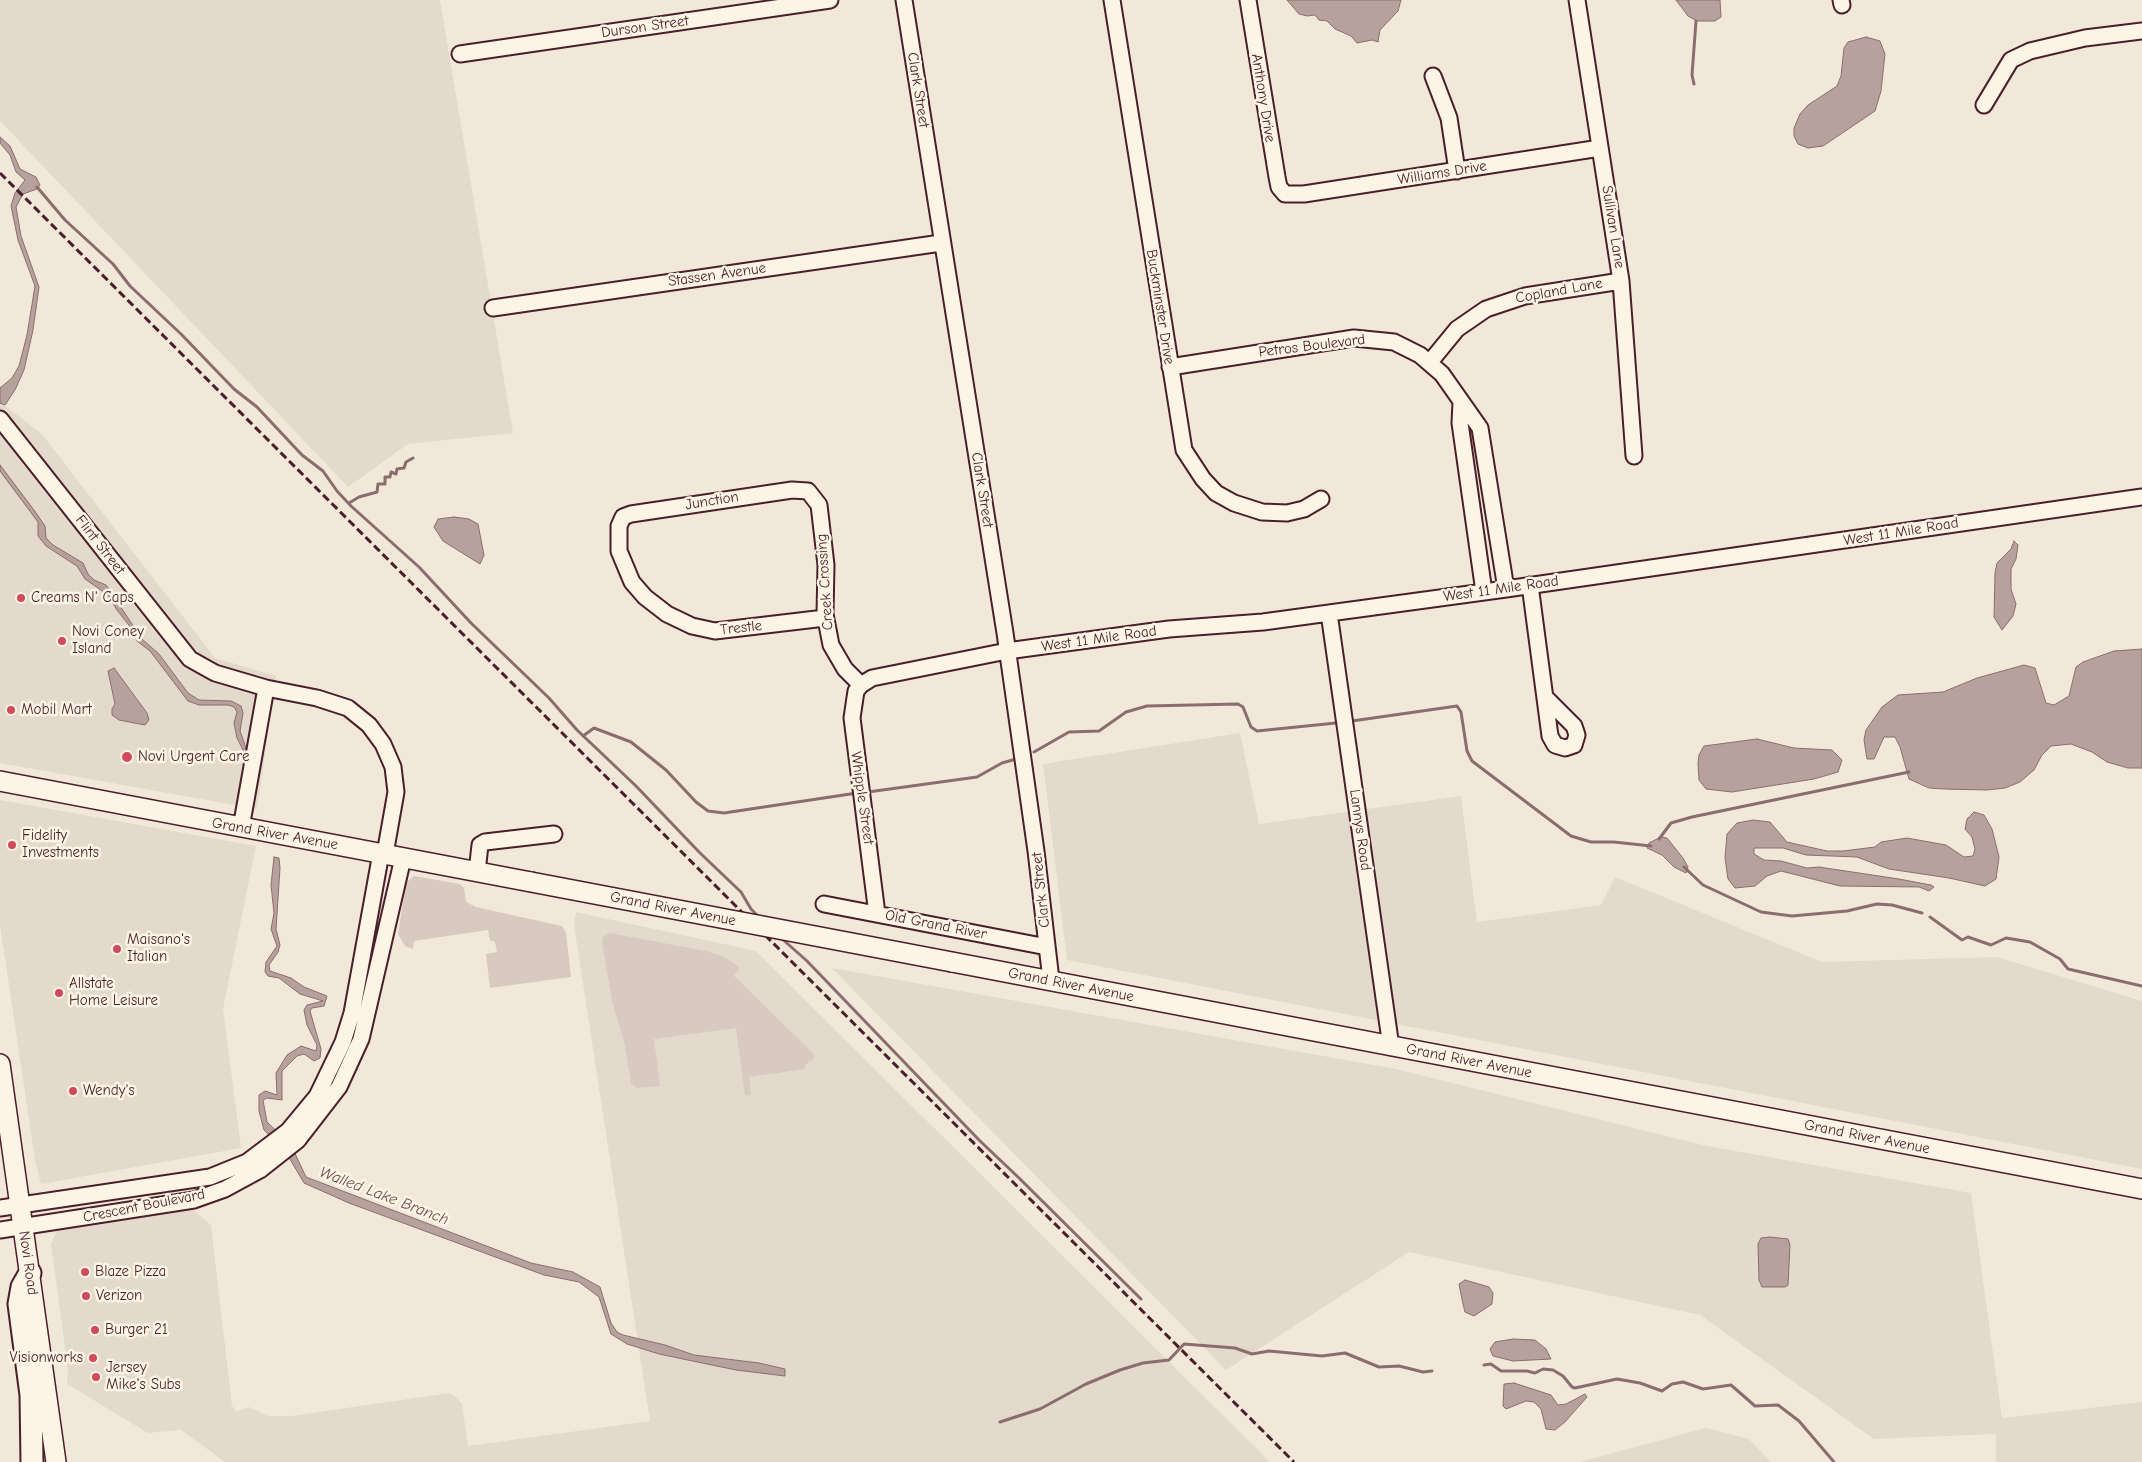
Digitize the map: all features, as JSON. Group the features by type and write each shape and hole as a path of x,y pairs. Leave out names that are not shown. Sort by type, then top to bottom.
{"highway":[{"path":"30,1273 22,1287 19,1304 31,1395 32,1462"}],"main road":[{"name":"Grand River Avenue","path":"0,781 2142,1189"},
{"name":"Novi Road","path":"0,1064 56,1462"}],"street":[{"name":"Durson Street","path":"460,54 830,0"},
{"name":"Clark Street","path":"904,0 1007,651 1036,851 1051,980"},
{"name":"Buckminster Drive","path":"1112,0 1184,450 1203,480 1216,493 1262,512 1287,513 1304,508 1322,499"},
{"name":"Anthony Drive","path":"1248,0 1276,177 1279,187 1285,194"},
{"name":"Sullivan Lane","path":"1577,0 1621,281 1634,456"},
{"path":"1984,105 2006,66 2017,57 2030,51 2085,38 2142,31"},
{"path":"1433,76 1448,118 1458,171"},
{"name":"Williams Drive","path":"1285,194 1299,195 1600,148"},
{"name":"Stassen Avenue","path":"493,308 941,243"},
{"name":"Copland Lane","path":"1430,362 1457,329 1486,309 1525,296 1621,281"},
{"name":"Petros Boulevard","path":"1170,368 1354,338 1394,342 1430,362 1442,374 1480,428 1493,499 1506,589"},
{"path":"1461,402 1460,423 1484,592"},
{"name":"Flint Street","path":"0,420 190,659 215,673 266,688 316,698 348,708 369,725 383,744 393,767 396,792 390,855"},
{"name":"Junction","path":"618,534 623,517 630,514 792,490 808,491 816,500"},
{"name":"West 11 Mile Road","path":"861,685 872,678 1007,651 1169,629 1263,622 1506,589 2142,497"},
{"path":"1471,501 1493,499"},
{"name":"Creek Crossing","path":"816,500 820,505 826,565 825,618 831,645 837,658 861,685"},
{"name":"Trestle","path":"618,534 619,552 632,582 645,597 667,614 692,626 715,631 825,618"},
{"path":"1530,585 1546,698"},
{"name":"Lannys Road","path":"1329,613 1391,1047"},
{"name":"Whipple Street","path":"861,685 856,692 853,702 852,718 877,914"},
{"path":"241,828 266,688"},
{"path":"477,872 480,845 485,842 554,834"},
{"name":"Crescent Boulevard","path":"0,1230 192,1200 225,1188 257,1164 298,1140 344,1042 390,855"},
{"name":"Crescent Boulevard","path":"310,1117 339,1087 361,1038 390,855"},
{"name":"Old Grand River","path":"824,904 1047,947"},
{"name":"Crescent Boulevard","path":"0,1208 210,1177 257,1164"}],"shaded area":[{"path":"0,0 440,0 513,433 408,444 348,487 0,121"},
{"path":"1287,0 1401,0 1398,11 1380,30 1378,42 1372,40 1357,43 1351,36 1335,29 1327,21 1319,20 1315,15 1299,14"},
{"path":"1676,0 1720,0 1721,17 1715,21 1697,21 1688,16"},
{"path":"1866,37 1880,41 1885,54 1881,91 1875,111 1823,146 1808,148 1798,144 1794,136 1794,128 1800,114 1808,105 1837,86 1841,76 1844,48 1848,42"},
{"path":"0,137 10,146 20,169 36,177 40,185 37,189 23,194 16,207 21,236 39,287 33,330 24,370 15,390 5,405 0,403 0,388 12,378 19,366 27,335 35,286 18,240 11,206 15,193 25,180 16,172 10,155 0,143"},
{"path":"0,402 41,433 215,658 276,676 257,809 0,763"},
{"path":"0,465 45,526 46,538 53,545 83,563 88,574 94,580 106,585 142,639 159,654 188,693 199,700 231,701 241,706 243,713 240,731 246,748 243,750 237,738 234,723 237,712 234,707 228,705 199,705 188,701 150,651 137,641 132,629 108,595 85,579 77,566 46,546 38,536 38,522 0,471"},
{"path":"454,517 469,519 478,524 484,555 480,564 443,541 434,527 438,519"},
{"path":"2014,541 2018,545 2016,559 2011,569 2011,589 2016,604 2013,616 2002,630 1994,617 1995,573 1997,563 2011,549"},
{"path":"2142,649 2142,768 2128,768 2107,762 2092,752 2071,744 2051,746 2042,755 2034,770 2020,782 2005,788 1987,790 1944,789 1929,788 1909,779 1900,747 1895,737 1884,737 1874,759 1867,759 1864,740 1866,730 1882,707 1898,695 1943,692 1977,678 2024,665 2035,668 2046,703 2054,705 2069,696 2076,667 2083,662 2114,651"},
{"path":"114,668 147,713 149,720 145,725 119,720 112,715 112,709 115,704 108,671"},
{"path":"1240,733 1259,824 1461,796 1477,922 1601,905 1615,877 1822,962 1997,957 2142,1001 2142,1169 1067,960 1043,764"},
{"path":"1757,739 1794,748 1832,750 1842,760 1838,772 1814,779 1732,792 1706,789 1699,780 1698,763 1699,755 1704,746"},
{"path":"0,800 256,846 223,1009 241,1148 41,1184 35,1160 0,925"},
{"path":"1974,812 1984,815 1992,829 1999,857 1996,879 1985,886 1949,878 1889,869 1857,857 1806,855 1783,848 1754,848 1754,854 1764,860 1781,861 1807,868 1819,867 1899,879 1934,887 1929,891 1919,887 1840,886 1781,871 1767,876 1755,886 1735,888 1728,879 1725,858 1727,834 1737,823 1753,820 1770,822 1787,842 1827,851 1875,847 1881,842 1907,838 1946,845 1964,857 1973,856 1975,849 1972,837 1965,829 1967,819"},
{"path":"1661,837 1667,838 1683,858 1688,867 1686,873 1674,867 1662,855 1647,848 1649,843"},
{"path":"274,857 279,858 280,868 276,929 280,945 278,952 269,965 270,971 291,978 304,987 327,996 324,1006 312,1008 310,1011 321,1049 320,1058 314,1061 304,1054 297,1056 282,1071 282,1100 267,1098 263,1100 267,1122 291,1145 306,1177 531,1263 573,1272 600,1287 611,1323 617,1332 623,1335 665,1345 694,1355 759,1363 785,1369 785,1376 736,1370 659,1354 627,1344 611,1334 599,1297 579,1282 544,1275 349,1203 304,1183 287,1154 264,1130 259,1111 259,1095 265,1091 277,1095 276,1073 287,1055 301,1046 316,1051 317,1045 307,1025 304,1010 307,1005 323,1001 300,994 279,978 268,976 265,972 266,962 277,946 271,929 274,913 271,885"},
{"path":"414,876 460,884 464,888 466,902 476,907 562,926 566,933 571,977 490,988 486,954 497,952 495,942 490,940 488,930 414,941 413,949 405,946 398,934 406,883"},
{"path":"576,912 756,951 1270,1462 225,1462 181,1430 148,1433 67,1384 68,1370 51,1244 57,1231 65,1225 193,1210 211,1225 232,1406 237,1411 249,1407 268,1416 291,1416 450,1393 462,1403 468,1446 650,1421 574,925"},
{"path":"610,933 706,951 725,957 740,968 734,976 813,1053 815,1058 805,1065 805,1069 749,1077 751,1095 745,1096 736,1028 654,1039 660,1086 637,1088 631,1083 624,1041 612,1001 602,942 603,937"},
{"path":"832,968 1396,1069 1707,1146 1971,1193 2002,1418 2142,1402 2142,1462 1996,1462 1996,1434 1874,1439 1700,1315 1409,1252 1226,1370"},
{"path":"1761,1238 1788,1239 1790,1245 1788,1285 1785,1287 1762,1287 1759,1280 1758,1244"},
{"path":"1465,1280 1489,1287 1493,1293 1492,1304 1474,1316 1465,1312 1459,1284"},
{"path":"1513,1339 1535,1340 1546,1349 1551,1359 1513,1361 1493,1356 1490,1349 1495,1342"},
{"path":"1514,1383 1551,1395 1558,1405 1566,1404 1585,1394 1587,1397 1565,1422 1555,1430 1546,1429 1541,1409 1534,1402 1526,1401 1506,1409 1503,1406 1504,1384"},
{"path":"1706,1428 1749,1439 1771,1462 1579,1462"}],"waterway":[{"path":"1694,84 1692,75 1696,21"},
{"path":"37,187 65,220 113,264 130,286 181,334 234,389 257,407 302,455 323,471 337,491 351,506 419,567 471,623 549,698 577,730 636,786 700,853 741,892 751,909 759,917"},
{"path":"349,503 359,497 377,492 378,484 385,484 385,477 390,477 391,472 396,474 397,469 404,468 406,462 413,458"},
{"path":"1034,752 1069,732 1099,731 1126,712 1147,706 1238,704 1243,707 1251,727 1257,731 1336,723"},
{"path":"1352,721 1457,706 1461,712 1467,751 1472,761 1571,836 1591,842 1614,842 1651,846"},
{"path":"583,736 594,728 631,742 666,770 696,802 708,811 724,813 857,793"},
{"path":"868,792 977,777 1002,763 1016,759"},
{"path":"1659,839 1671,823 1692,817 1909,772"},
{"path":"1684,867 1703,885 1761,912 1792,916 1847,911 1877,904 1892,905 1922,913"},
{"path":"1930,917 1962,940 1968,937 1991,945 2006,938 2030,942 2060,959 2068,969 2142,986"},
{"path":"780,937 807,961 980,1141 1141,1299"},
{"name":"Walled Lake Branch","path":"1000,1422 1040,1409 1086,1384 1120,1370 1143,1363 1169,1360 1184,1344 1235,1348 1252,1354 1269,1351 1322,1356 1345,1353 1379,1367 1399,1366 1423,1372 1432,1371"},
{"name":"Walled Lake Branch","path":"1484,1365 1491,1364 1501,1371 1527,1371 1535,1373 1543,1369 1553,1370 1563,1376 1575,1388 1617,1379 1640,1383 1662,1391 1672,1384 1683,1382 1703,1389 1731,1385 1755,1406 1778,1405 1799,1421 1834,1462"}],"railway":[{"path":"0,173 1294,1462"}],"place":[{"name":"Creams N' Caps","path":"21,598"},
{"name":"Novi Coney Island","path":"62,641"},
{"name":"Mobil Mart","path":"11,710"},
{"name":"Novi Urgent Care","path":"127,757"},
{"name":"Fidelity Investments","path":"12,845"},
{"name":"Maisano's Italian","path":"117,949"},
{"name":"Allstate Home Leisure","path":"59,993"},
{"name":"Wendy's","path":"73,1091"},
{"name":"Blaze Pizza","path":"85,1272"},
{"name":"Verizon","path":"86,1296"},
{"name":"Burger 21","path":"95,1330"},
{"name":"Visionworks","path":"93,1358"},
{"name":"Jersey Mike's Subs","path":"96,1377"}]}
